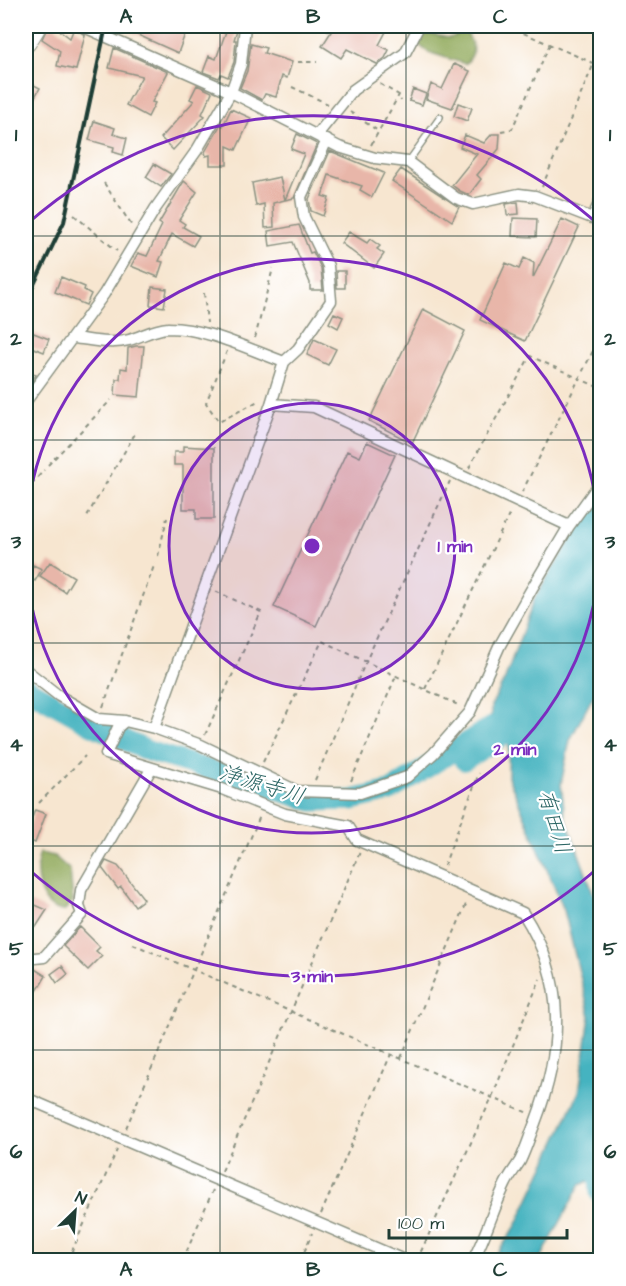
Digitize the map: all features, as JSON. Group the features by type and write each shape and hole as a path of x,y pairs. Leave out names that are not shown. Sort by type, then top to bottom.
{"highway":[{"path":"26,42 36,26"}],"street":[{"path":"82,26 231,92 322,137 366,155 408,162 456,198 473,204 519,194 547,198 597,219 600,201"},
{"path":"26,401 104,294 155,209 197,150 231,92 241,64 244,26"},
{"path":"154,728 284,362 298,349 331,301 328,266 304,216 301,197 322,137 337,106 353,90 405,53 420,26"},
{"path":"74,338 111,343 129,340 150,330 170,328 206,334 284,362"},
{"path":"270,400 314,407 569,526"},
{"path":"26,670 59,696 99,719 154,728 201,745 297,791 360,793 407,777 433,754 470,712 500,645 569,526 600,483"},
{"path":"122,724 106,754 222,789 285,814 348,826 357,840 523,912 537,933 554,987 558,1022 556,1055 549,1082 520,1160 506,1183 472,1260"},
{"path":"26,959 44,957 82,914 79,906 81,890 151,769"},
{"path":"26,1098 404,1260"}],"lane":[{"path":"408,162 440,117"}],"path":[{"path":"507,26 600,66"},
{"path":"501,131 512,129 550,44"},
{"path":"541,190 600,49"},
{"path":"298,62 317,62"},
{"path":"369,78 399,95 401,101"},
{"path":"292,87 337,106 378,131"},
{"path":"366,155 399,95"},
{"path":"104,183 134,230"},
{"path":"74,215 119,253"},
{"path":"254,342 273,268"},
{"path":"204,293 207,326"},
{"path":"520,494 600,337"},
{"path":"227,351 206,403 219,422 270,400"},
{"path":"467,471 530,356 600,388"},
{"path":"48,465 111,400"},
{"path":"87,516 136,432"},
{"path":"26,491 44,470"},
{"path":"309,793 366,661 451,479"},
{"path":"425,689 512,508"},
{"path":"158,556 167,518"},
{"path":"99,719 155,563"},
{"path":"201,745 261,612 212,590"},
{"path":"258,773 322,640 464,708"},
{"path":"345,794 396,676"},
{"path":"39,803 85,756"},
{"path":"443,869 479,773"},
{"path":"68,1260 192,969 265,805"},
{"path":"183,1260 363,846"},
{"path":"401,1058 472,891"},
{"path":"134,944 531,1114"},
{"path":"417,1260 492,1097 547,962"},
{"path":"301,1260 391,1054"}],"green space":[{"path":"459,26 467,26 473,48 473,53 465,64 428,52 419,45 418,39 425,33 449,38 456,36"},
{"path":"40,853 54,856 70,870 73,901 64,911 55,909 43,897 37,880"}],"water":[{"name":"有田川","path":"600,492 600,683 570,740 561,784 565,816 600,912 600,1183 596,1188 591,1180 580,1185 540,1260 493,1260 516,1226 579,1092 590,1016 564,910 508,777 509,732 501,726 491,727 491,706 505,679 535,597"}],"building":[{"path":"48,26 54,26 70,38 74,28 85,35 76,70 57,66 60,51 42,39"},
{"path":"118,26 188,26 178,53"},
{"path":"228,26 238,26 234,40 236,40 234,62 228,77 221,74 219,78 203,72 209,56 216,59"},
{"path":"321,26 389,26 379,45 389,50 385,58 377,64 347,49 341,58 322,46 331,32"},
{"path":"251,44 266,48 264,53 292,62 287,78 282,76 276,97 265,94 262,100 240,88 247,71"},
{"path":"114,48 168,72 152,102 155,103 148,117 126,105 142,76 109,68"},
{"path":"454,64 470,71 452,108 426,99 431,84 442,89"},
{"path":"26,81 40,88 26,112"},
{"path":"197,85 212,92 202,114 205,116 173,150 161,138 194,101 190,99"},
{"path":"413,89 426,94 422,105 409,101"},
{"path":"458,103 472,108 467,121 454,116"},
{"path":"231,109 251,118 236,150 227,146 227,165 210,165 210,155 206,156 205,152 221,124 223,126"},
{"path":"94,121 115,128 113,134 127,138 123,155 113,152 114,147 89,140"},
{"path":"297,134 317,144 294,198 285,200 304,154 291,149"},
{"path":"492,134 500,134 499,149 477,175 481,179 469,195 460,191 452,185 477,154 460,147 465,135 484,143"},
{"path":"330,151 384,173 372,197 360,190 362,186 329,175 322,196 329,198 323,216 311,211 309,199"},
{"path":"154,164 171,174 161,187 146,177"},
{"path":"401,169 459,207 452,221 392,181"},
{"path":"280,177 285,200 273,203 274,227 265,228 264,204 256,206 252,183"},
{"path":"184,181 197,192 179,220 185,224 183,227 199,236 193,246 172,234 159,261 163,262 158,277 131,266 138,253 147,256 162,225 159,223"},
{"path":"518,202 519,214 507,215 506,204"},
{"path":"513,218 537,219 536,237 512,236"},
{"path":"562,219 579,227 525,341 480,320 506,263 519,269 524,258 534,263 533,278"},
{"path":"299,225 310,253 313,252 321,268 323,290 310,290 310,283 293,242 270,246 268,231"},
{"path":"349,232 367,243 370,239 380,246 377,249 384,254 374,268 341,243"},
{"path":"336,271 345,271 345,288 337,288"},
{"path":"61,277 85,287 84,290 91,294 86,305 55,292"},
{"path":"152,287 167,289 164,307 150,305"},
{"path":"423,309 465,331 412,443 369,421"},
{"path":"334,313 343,317 338,328 329,323"},
{"path":"26,330 49,339 44,352 26,345"},
{"path":"314,339 336,349 328,365 307,355"},
{"path":"144,346 139,397 115,395 116,379 120,379 121,368 127,369 128,348"},
{"path":"26,369 36,375 26,389"},
{"path":"367,442 395,455 316,626 274,607 347,451 360,457"},
{"path":"183,446 214,448 214,519 196,519 196,509 183,509 183,465 174,465 174,452 183,452"},
{"path":"50,562 74,577 65,592 40,576"},
{"path":"33,565 42,569 35,581 27,577"},
{"path":"35,810 46,814 35,843 26,839 26,833"},
{"path":"106,861 118,866 144,899 135,906 121,887 118,889 102,868"},
{"path":"26,901 47,910 36,927 26,923"},
{"path":"80,927 100,947 96,951 102,956 88,970 63,946"},
{"path":"26,966 46,976 37,991 26,984"},
{"path":"62,966 68,974 57,983 51,974"}],"waterway":[{"name":"浄源寺川","path":"26,688 92,725 148,751 312,801 352,800 390,791 491,727 464,760 507,733 527,712"},
{"path":"597,1155 600,1193"}],"railway":[{"path":"26,301 64,222 106,26"}]}
